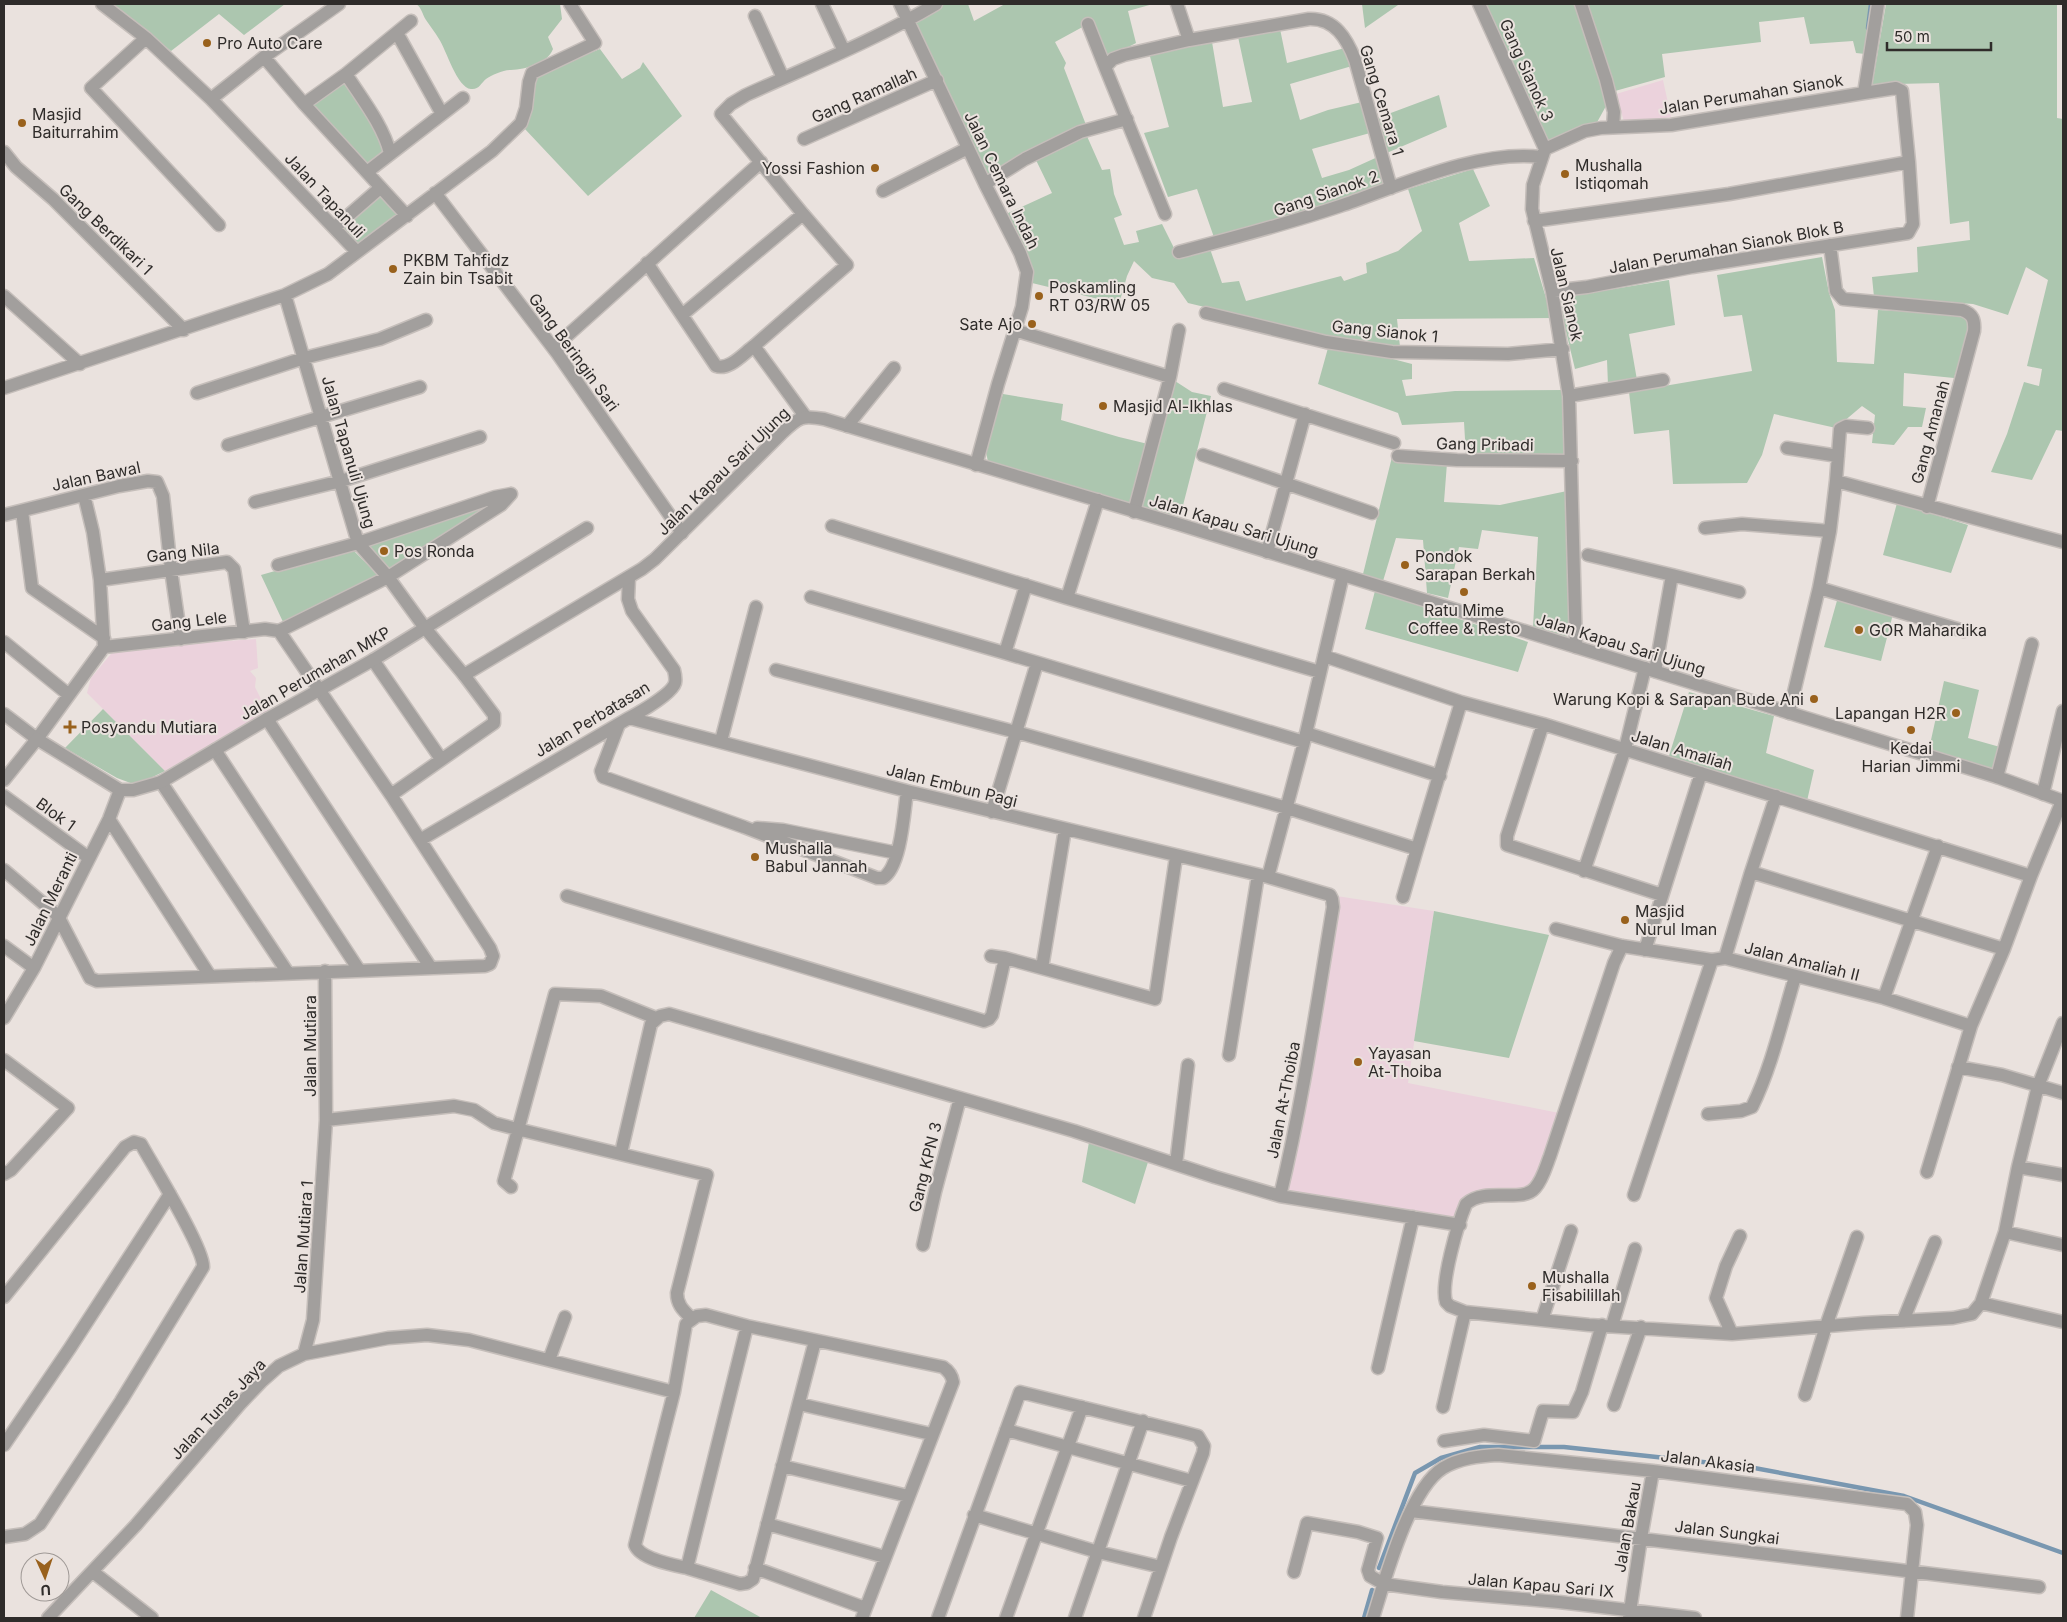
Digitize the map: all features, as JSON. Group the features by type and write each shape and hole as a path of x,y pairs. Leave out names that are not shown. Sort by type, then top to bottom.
{"street":[{"name":"Jalan Tapanuli","path":"4,388 285,295 328,274 357,252 211,99 146,38 102,4"},
{"path":"211,99 264,56 339,4"},
{"path":"357,252 492,151 518,127 524,118 529,82 534,72 595,43 570,4"},
{"path":"822,4 844,51"},
{"name":"Jalan Cemara Indah","path":"900,4 1025,265 1027,280 1025,292 976,465"},
{"path":"647,263 714,364 719,367 727,366 754,346 847,265 721,114 731,104 908,20 936,4"},
{"path":"1177,4 1188,40"},
{"name":"Gang Sianok 3","path":"1479,4 1543,153"},
{"path":"1543,153 1585,131 1612,126 1614,112 1582,4"},
{"path":"1864,92 1878,4"},
{"path":"755,16 783,78"},
{"name":"Gang Cemara 1","path":"1105,67 1113,59 1124,55 1188,40 1309,19 1321,19 1334,27 1347,41 1355,60 1391,188"},
{"path":"304,104 346,74 411,21"},
{"path":"1088,24 1165,214"},
{"path":"397,32 442,114"},
{"path":"146,38 91,88 219,225"},
{"path":"264,56 304,104 407,216"},
{"path":"346,74 387,142 390,153"},
{"name":"Gang Ramallah","path":"804,139 937,80"},
{"name":"Jalan Perumahan Sianok","path":"1612,126 1637,128 1671,125 1864,92 1900,88 1902,91 1909,162"},
{"path":"367,172 463,98"},
{"path":"985,184 1025,159 1080,132 1127,119"},
{"path":"883,191 968,148"},
{"name":"Gang Berdikari 1","path":"4,152 16,166 52,199 184,330"},
{"name":"Gang Sianok 2","path":"1179,252 1267,230 1464,164 1543,153"},
{"name":"Jalan Sianok","path":"1543,153 1533,185 1532,209 1552,291 1563,349 1569,396 1576,647"},
{"path":"557,354 560,343 761,162"},
{"path":"1534,220 1729,194 1909,162"},
{"name":"Jalan Perumahan Sianok Blok B","path":"1552,291 1587,287 1692,267 1830,245 1904,235 1910,231 1913,224 1909,162"},
{"path":"334,228 380,188"},
{"name":"Gang Beringin Sari","path":"435,193 557,354 682,533"},
{"path":"682,315 803,214"},
{"name":"Gang Amanah","path":"1830,245 1836,291 1843,300 1962,310 1969,313 1974,319 1974,331 1927,507 1836,481"},
{"name":"Jalan Tapanuli Ujung","path":"285,295 358,543 388,577 425,628 494,715 492,725 441,759"},
{"path":"4,296 80,364"},
{"name":"Gang Sianok 1","path":"1206,313 1326,342 1392,352 1508,354 1563,349"},
{"path":"197,393 304,358 380,339 426,320"},
{"path":"1014,330 1170,376"},
{"path":"1134,512 1170,376 1179,330"},
{"path":"754,346 805,416"},
{"path":"847,426 894,368"},
{"path":"1569,396 1662,380"},
{"path":"228,445 420,387"},
{"path":"1224,389 1394,443"},
{"path":"1268,552 1305,414"},
{"name":"Jalan Kapau Sari Ujung","path":"464,675 629,577 655,559 783,432 795,421 805,416 847,426 1098,500 1650,669 1997,777 2062,801"},
{"path":"1789,713 1820,588 1830,531 1841,428 1846,426 1868,428"},
{"path":"255,502 341,481 480,437"},
{"path":"1786,448 1838,456"},
{"path":"1203,455 1372,513"},
{"name":"Gang Pribadi","path":"1398,456 1457,460 1572,462"},
{"name":"Jalan Bawal","path":"4,515 129,484 148,481 157,482 163,496 170,570 181,640"},
{"path":"4,870 58,916 90,978 94,980 485,966 492,962 493,956 420,840 279,631 388,577 501,505 511,494 496,497 358,543 278,565"},
{"path":"4,780 37,739 104,642 100,580 93,532 84,495"},
{"path":"1067,598 1098,500"},
{"path":"1927,507 2063,542"},
{"path":"22,511 32,588 104,642"},
{"path":"1705,528 1742,524 1830,531"},
{"path":"832,526 1067,598 1320,672"},
{"name":"Jalan Perumahan MKP","path":"120,790 133,790 161,782 319,689 373,660 587,528"},
{"path":"1588,555 1739,592"},
{"name":"Gang Nila","path":"100,580 224,562 232,565 244,632"},
{"path":"1229,1055 1263,876 1287,808 1343,575"},
{"path":"1584,871 1650,669 1672,575"},
{"name":"Jalan Perbatasan","path":"420,840 624,721 672,688 676,678 674,670 632,611 628,599 629,577"},
{"path":"1005,653 1026,585"},
{"path":"1820,588 1964,630"},
{"path":"811,598 1440,776"},
{"path":"721,741 756,607"},
{"name":"Gang Lele","path":"104,642 181,640 266,629 279,631"},
{"path":"4,642 68,695"},
{"path":"1997,777 2032,644"},
{"name":"Jalan Amaliah","path":"1324,656 1461,702 1625,749 2031,876"},
{"path":"373,660 441,759 391,795"},
{"path":"992,812 1037,663"},
{"path":"776,670 1016,732 1287,808 1417,849"},
{"path":"1403,897 1461,702"},
{"path":"2043,794 2063,711"},
{"path":"4,714 37,739 120,790"},
{"path":"267,719 431,968"},
{"path":"624,721 601,770 603,777 826,858 862,874 880,879 887,876 891,870 897,853 907,791"},
{"name":"Jalan Embun Pagi","path":"624,721 721,741 907,791 1176,857 1263,876"},
{"path":"1543,724 1506,843 1511,848 1662,895"},
{"path":"215,750 359,970"},
{"path":"1645,950 1701,773"},
{"path":"161,782 288,973"},
{"name":"Jalan Meranti","path":"4,1018 34,968 58,916 109,819 120,790"},
{"name":"Blok 1","path":"4,796 89,858"},
{"path":"1634,1195 1751,872 1776,796"},
{"path":"1926,1172 1971,1026 2004,950 2031,876 2062,801"},
{"path":"109,819 210,976"},
{"path":"744,828 783,830 897,853"},
{"path":"1042,968 1065,829"},
{"path":"826,858 831,840"},
{"path":"1884,998 1938,846"},
{"path":"991,956 1005,958 1155,999 1176,857"},
{"path":"1751,872 2004,950"},
{"name":"Jalan At-Thoiba","path":"1263,876 1330,895 1333,906 1291,1150 1280,1196"},
{"path":"567,896 984,1021 992,1015 1005,958"},
{"name":"Jalan Amaliah II","path":"1556,929 1622,946 1719,959 1884,998 1971,1026"},
{"path":"4,946 34,968"},
{"path":"1622,946 1614,963 1540,1181 1535,1188 1527,1193 1484,1195 1470,1200 1466,1204 1448,1269 1445,1297 1450,1306 1465,1312 1542,1320 1732,1334 1966,1316 1976,1311 1981,1303 2006,1232 2018,1166 2038,1086 2063,1023"},
{"name":"Jalan Mutiara","path":"325,971 326,1120"},
{"path":"1708,1114 1741,1111 1752,1107 1759,1094 1776,1043 1795,977"},
{"path":"511,1187 504,1181 556,994 601,996 656,1018"},
{"path":"622,1153 651,1024 656,1018 669,1014 1074,1131 1280,1196 1460,1225"},
{"path":"4,1060 68,1108 11,1170 4,1174"},
{"path":"1176,1164 1188,1064"},
{"path":"1958,1067 2002,1075 2063,1093"},
{"name":"Gang KPN 3","path":"923,1245 929,1213 960,1098"},
{"path":"326,1120 454,1106 474,1110 494,1123 707,1175 677,1293 680,1307 692,1319"},
{"name":"Jalan Mutiara 1","path":"304,1354 313,1320 326,1120"},
{"path":"4,1297 124,1148 131,1143 141,1144 200,1252 203,1267 121,1401 40,1524 25,1534 4,1536"},
{"path":"2018,1166 2063,1175"},
{"path":"4,1445 70,1348 170,1194"},
{"path":"1378,1368 1414,1217"},
{"path":"1542,1320 1571,1231"},
{"path":"2006,1232 2063,1244"},
{"path":"1732,1334 1716,1298 1726,1266 1740,1236"},
{"path":"1806,1395 1826,1326 1857,1237"},
{"path":"1903,1321 1935,1242"},
{"path":"1444,1441 1484,1435 1534,1441 1543,1411 1573,1412 1635,1249"},
{"path":"1981,1303 2063,1322"},
{"path":"1443,1407 1465,1312"},
{"path":"755,1568 864,1613 953,1382 948,1370 816,1341 747,1326 706,1315 692,1319 686,1324 674,1392 635,1545 639,1552 662,1562 744,1584 753,1579 755,1568 782,1466 816,1341"},
{"path":"549,1360 566,1318"},
{"path":"687,1568 747,1326"},
{"path":"1614,1406 1641,1327"},
{"name":"Jalan Tunas Jaya","path":"48,1618 93,1572 261,1382 279,1366 304,1354 388,1338 427,1335 469,1340 674,1392"},
{"path":"938,1618 1020,1392 1198,1436 1204,1446 1144,1618"},
{"path":"799,1404 932,1434"},
{"path":"1006,1618 1082,1407"},
{"path":"1075,1618 1143,1421"},
{"path":"1006,1430 1192,1481"},
{"name":"Jalan Akasia","path":"1373,1618 1410,1511 1422,1491 1441,1470 1455,1462 1474,1457 1498,1455 1653,1471 1907,1504 1915,1512 1917,1518 1913,1572 1906,1618"},
{"path":"782,1466 908,1496"},
{"name":"Jalan Bakau","path":"1630,1614 1653,1471"},
{"name":"Jalan Sungkai","path":"1410,1511 2039,1587"},
{"path":"974,1516 1098,1552 1161,1567"},
{"path":"1294,1572 1307,1523 1377,1538 1368,1570 1370,1576 1384,1584"},
{"path":"767,1524 885,1557"},
{"path":"93,1572 152,1618"},
{"name":"Jalan Kapau Sari IX","path":"1384,1584 1630,1614 1695,1618"}],"shaded area":[{"path":"1663,80 1671,117 1625,125 1616,94"},
{"path":"256,639 258,668 250,671 256,678 255,687 261,699 266,701 270,710 165,771 87,693 91,678 115,649"},
{"name":"Yayasan At-Thoiba","path":"1330,895 1434,911 1408,1083 1564,1114 1535,1188 1476,1198 1460,1225 1280,1196"}],"green space":[{"path":"112,4 285,4 244,35 219,14 171,51"},
{"path":"416,4 560,4 562,19 548,37 553,49 541,62 529,67 498,73 486,79 478,87 471,89 461,82 439,39 420,7"},
{"path":"942,4 968,4 974,21 1005,4 1153,4 1128,11 1136,43 1107,58 1088,24 1055,42 1066,63 1064,68 1088,130 987,174 972,149 914,23"},
{"path":"1362,4 1398,4 1398,5 1365,28"},
{"path":"1486,4 1576,4 1604,88 1606,106 1595,126 1549,141 1523,92"},
{"path":"1586,4 1871,4 1865,54 1856,53 1853,41 1810,44 1804,17 1759,22 1761,42 1662,54 1665,77 1615,91"},
{"path":"1886,4 2057,4 2057,118 2063,119 2063,431 2056,430 2032,480 1991,472 2007,434 2024,382 2039,386 2042,369 2027,366 2048,280 2026,267 2008,315 1973,304 1874,297 1872,277 1918,272 1917,247 1970,240 1969,221 1950,224 1939,83 1897,84 1871,92"},
{"path":"1279,24 1287,63 1345,48 1352,66 1290,84 1300,120 1328,110 1362,102 1370,133 1312,149 1322,178 1349,170 1382,155 1391,188 1216,243 1197,189 1168,197 1144,133 1169,127 1148,49 1211,36 1223,107 1252,102 1237,32"},
{"path":"600,49 622,79 640,68 643,62 682,116 588,196 524,128 533,75"},
{"path":"346,81 384,144 384,150 365,165 313,108 314,102"},
{"path":"1439,95 1447,127 1382,155 1372,120"},
{"path":"1086,134 1102,170 1110,169 1114,194 1122,215 1114,218 1124,245 1139,242 1136,231 1162,224 1179,258 1210,249 1222,283 1239,281 1246,301 1341,276 1344,281 1367,273 1366,263 1398,251 1422,231 1408,189 1473,169 1490,206 1459,223 1469,261 1534,258 1552,318 1397,319 1400,347 1342,340 1188,303 1174,283 1152,278 1134,261 1127,276 1119,304 1032,283 1031,267 1006,214 1052,193 1035,158"},
{"path":"379,193 397,215 358,247 341,227"},
{"path":"1822,257 1829,293 1835,310 1837,362 1874,364 1878,310 1959,314 1970,318 1970,327 1954,378 1904,373 1903,406 1926,408 1922,427 1908,427 1894,445 1872,443 1875,415 1862,406 1836,428 1774,414 1762,455 1747,483 1673,484 1669,430 1634,434 1629,392 1752,371 1742,315 1724,317 1717,275"},
{"path":"1669,280 1675,325 1629,334 1637,380 1608,385 1607,360 1575,369 1558,298"},
{"path":"1328,348 1362,351 1412,364 1412,379 1402,380 1406,396 1455,391 1565,390 1567,456 1466,456 1464,422 1402,425 1398,413 1318,384"},
{"path":"1175,381 1192,392 1211,396 1179,521 1138,509"},
{"path":"1003,394 1063,404 1061,420 1148,444 1132,507 989,466 985,448"},
{"path":"1392,457 1447,463 1444,502 1500,505 1567,491 1572,632 1565,637 1533,627 1538,537 1482,530 1478,549 1459,547 1448,598 1427,593 1423,540 1396,538 1383,581 1363,574"},
{"path":"1897,503 1968,525 1951,573 1883,555"},
{"path":"494,504 388,571 366,543"},
{"path":"352,549 377,574 375,578 284,624 261,575"},
{"path":"1375,591 1528,642 1518,672 1365,629"},
{"name":"GOR Mahardika","path":"1838,597 1893,614 1881,661 1824,647"},
{"path":"1944,681 1979,690 1968,738 2000,747 1995,771 1929,749"},
{"path":"1689,692 1774,716 1766,753 1814,770 1807,801 1668,759"},
{"path":"103,709 165,771 136,785 117,778 65,748"},
{"path":"1434,911 1549,935 1509,1058 1414,1041"},
{"path":"1089,1142 1148,1162 1135,1204 1082,1182"},
{"path":"711,1590 762,1618 694,1618"}],"waterway":[{"path":"1868,28 1871,4"},
{"path":"1379,1568 1415,1473 1441,1458 1480,1447 1564,1447 1749,1467 1904,1496 2063,1553"},
{"path":"1364,1618 1372,1590"}],"place":[{"name":"Pro Auto Care","path":"207,43"},
{"name":"Masjid Baiturrahim","path":"22,123"},
{"name":"Yossi Fashion","path":"875,168"},
{"name":"Mushalla Istiqomah","path":"1565,174"},
{"name":"PKBM Tahfidz Zain bin Tsabit","path":"393,269"},
{"name":"Poskamling RT 03/RW 05","path":"1039,296"},
{"name":"Sate Ajo","path":"1032,324"},
{"name":"Masjid Al-Ikhlas","path":"1103,406"},
{"name":"Pos Ronda","path":"384,551"},
{"name":"Pondok Sarapan Berkah","path":"1405,565"},
{"name":"Ratu Mime Coffee & Resto","path":"1464,592"},
{"name":"GOR Mahardika","path":"1859,630"},
{"name":"Warung Kopi & Sarapan Bude Ani","path":"1814,699"},
{"name":"Lapangan H2R","path":"1956,713"},
{"name":"Posyandu Mutiara","path":"70,727"},
{"name":"Kedai Harian Jimmi","path":"1911,730"},
{"name":"Mushalla Babul Jannah","path":"755,857"},
{"name":"Masjid Nurul Iman","path":"1625,920"},
{"name":"Yayasan At-Thoiba","path":"1358,1062"},
{"name":"Mushalla Fisabilillah","path":"1532,1286"}]}
